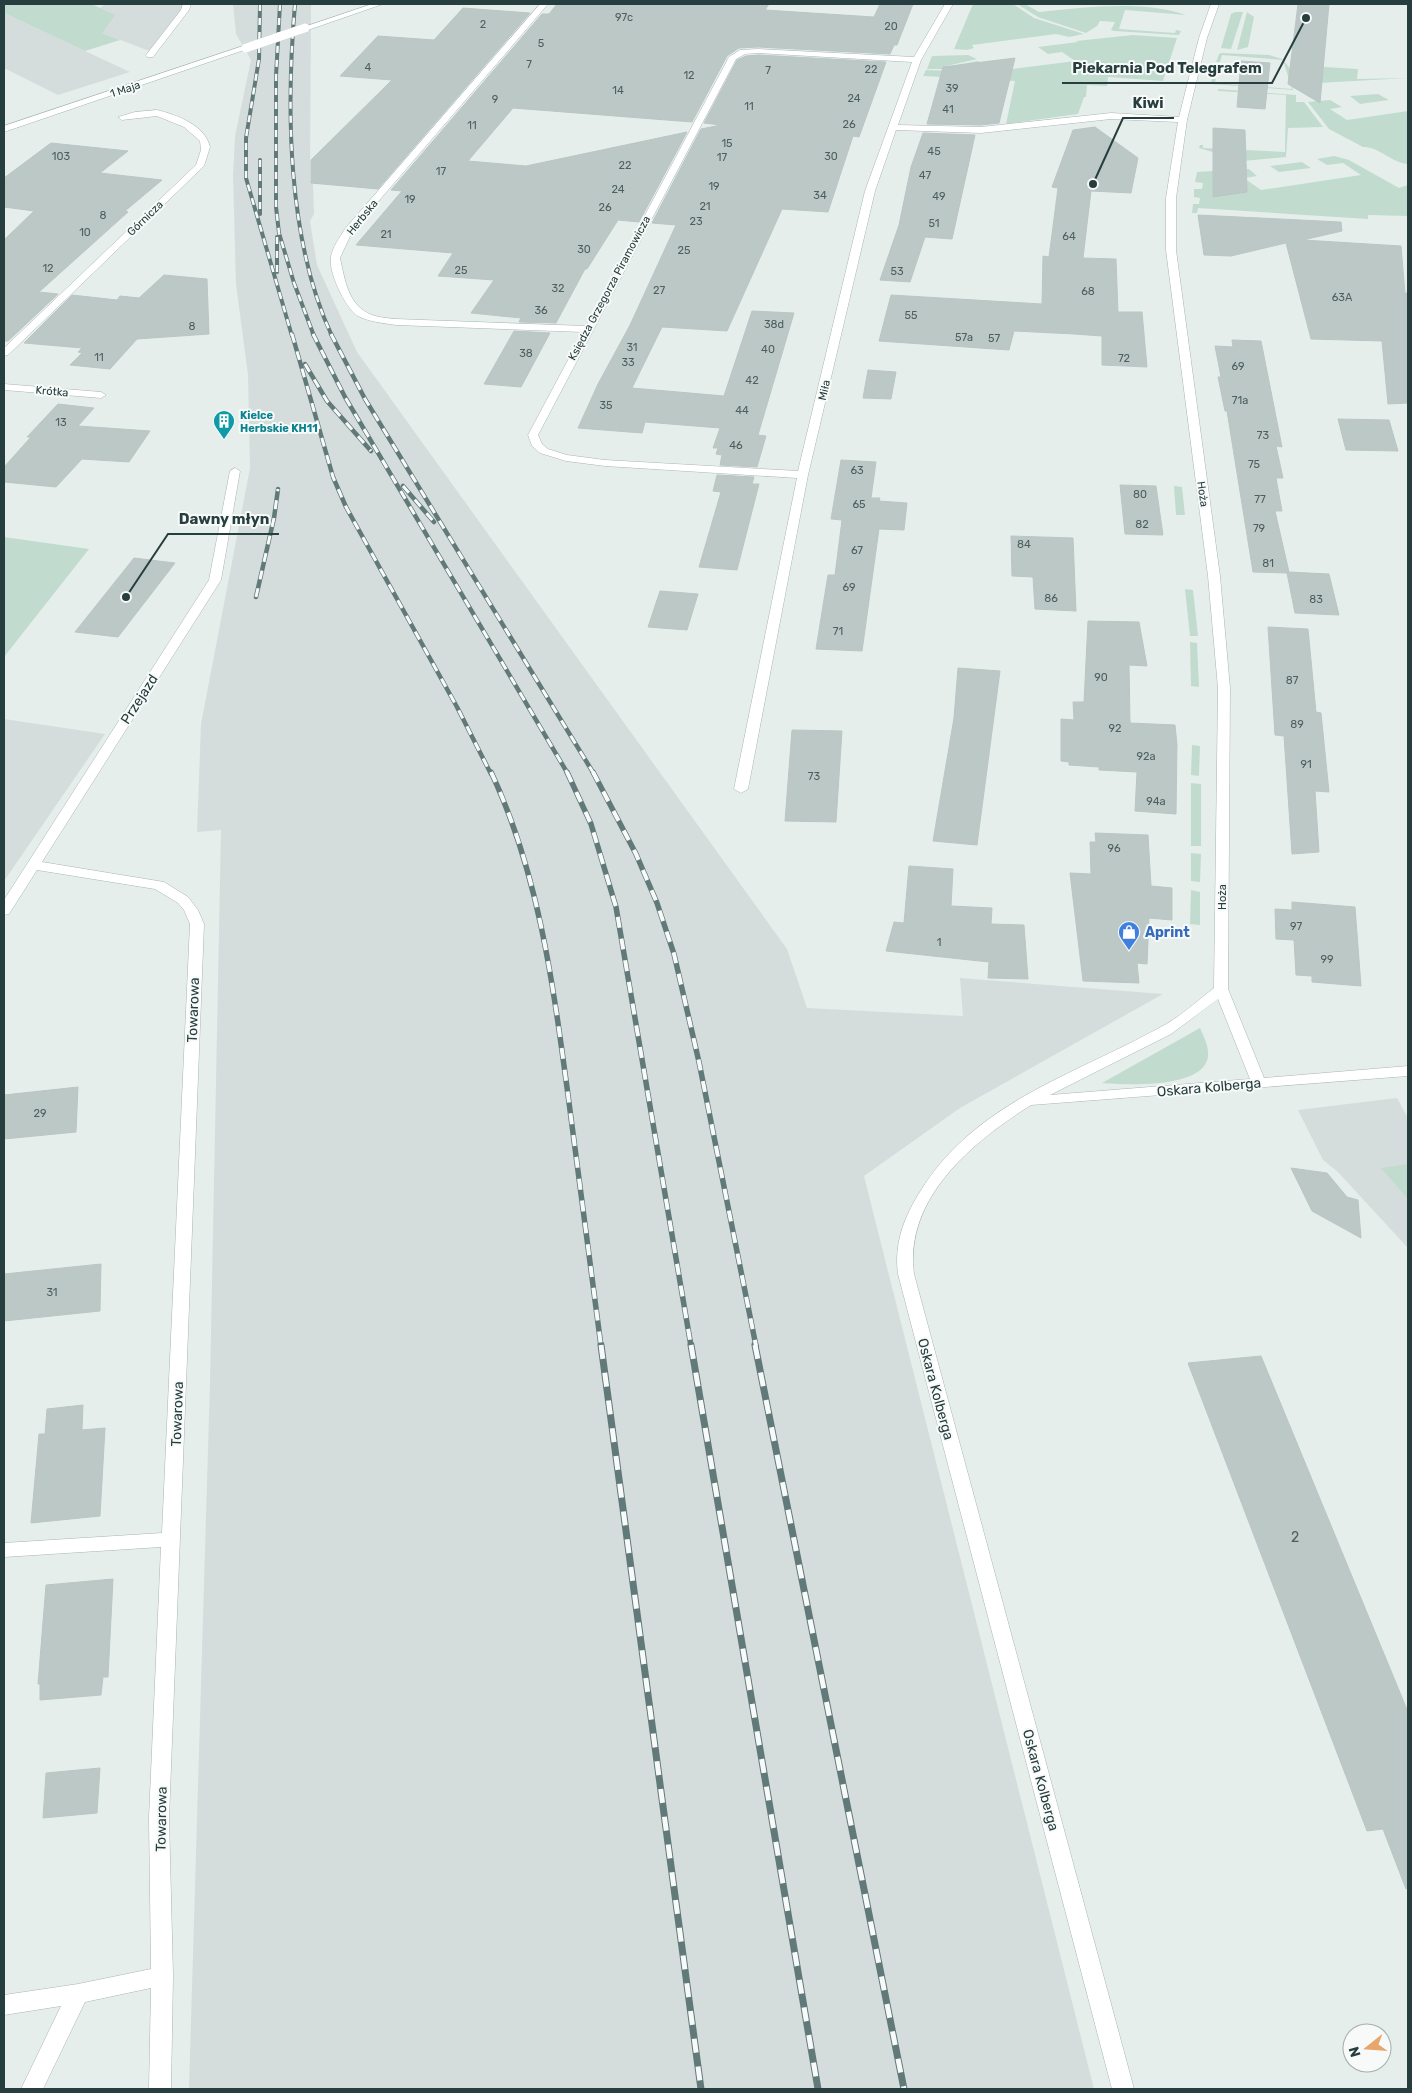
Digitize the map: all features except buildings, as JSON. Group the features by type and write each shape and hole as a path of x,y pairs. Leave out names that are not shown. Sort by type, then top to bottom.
{"street":[{"path":"150,54 185,10 187,4"},
{"name":"1 Maja","path":"4,129 379,4"},
{"name":"Herbska","path":"544,4 348,231 335,258 343,291 356,311 368,317 396,322 587,329"},
{"name":"Miła","path":"741,789 803,476 870,191 917,60 949,4"},
{"name":"Hoża","path":"1215,4 1203,38 1183,120 1171,198 1171,250 1214,576 1224,688 1220,990 1260,1083"},
{"name":"Księdza Grzegorza Piramowicza","path":"803,476 605,463 566,458 544,451 537,446 533,435 587,329 732,57 743,52 766,52 917,60"},
{"name":"Górnicza","path":"4,353 200,166 206,148 205,141 202,136 191,128 167,116 158,114 142,113 122,117"},
{"path":"894,127 981,130 1111,116 1183,120"},
{"name":"Krótka","path":"4,387 101,395"},
{"name":"Przejazd","path":"4,911 215,580 235,471"},
{"name":"Towarowa","path":"33,865 159,886 175,892 185,900 193,912 197,924 159,1818 162,1976 160,2089"},
{"path":"1027,1102 1168,1030 1220,990"},
{"name":"Oskara Kolberga","path":"1123,2089 906,1274 905,1250 912,1222 925,1193 960,1148 980,1132 1027,1102 1408,1071"},
{"path":"4,1550 172,1540"},
{"path":"4,2005 78,1994 162,1976"},
{"path":"32,2089 78,1994"}],"shaded area":[{"path":"105,4 187,4 185,10 152,52 102,33 100,8"},
{"path":"233,4 311,4 310,180 313,184 314,214 310,221 317,265 357,352 787,949 807,1008 963,1016 960,978 1163,994 960,1108 864,1176 1094,2089 189,2089 210,1382 221,830 197,832 201,724 250,468 248,375 236,284 233,176 235,136 251,60 236,34"},
{"path":"4,13 130,72 58,95 4,68"},
{"path":"4,719 105,734 4,881"},
{"path":"1397,1098 1408,1118 1408,1248 1337,1171 1323,1160 1298,1110"}],"green space":[{"path":"92,4 115,15 102,33 120,40 85,51 4,13 4,5"},
{"path":"973,4 1013,4 1034,18 1084,34 1069,37 1056,34 972,45 974,48 967,50 954,49"},
{"path":"1017,4 1025,4 1039,12 1133,6 1170,10 1186,15 1125,10 1119,29 1175,33 1176,30 1181,31 1179,35 1114,31 1111,30 1115,22 1100,21 1097,26 1086,33 1038,17"},
{"path":"1243,12 1231,49 1221,48 1231,14"},
{"path":"1247,12 1254,17 1248,47 1237,50"},
{"path":"1133,35 1177,38 1163,81 1108,77 1107,86 1087,85 1086,97 1084,97 1078,114 1006,124 1015,81 923,76 926,70 951,71 945,67 978,61 980,62 982,73 1075,61 1062,52 1048,54 1038,47"},
{"path":"1222,53 1269,55 1283,60 1222,55 1220,62 1216,62 1219,54"},
{"path":"968,55 977,59 942,67 945,69 927,69 932,56"},
{"path":"1283,60 1295,83 1292,84 1293,90 1210,84 1212,79 1216,79 1215,83 1292,89"},
{"path":"1292,65 1358,69 1357,79 1408,78 1300,84"},
{"path":"1218,89 1296,95 1296,102 1304,102 1323,127 1288,128 1286,157 1243,161 1199,148 1200,145 1203,145 1203,148 1285,152 1286,95 1218,91"},
{"path":"1378,94 1389,100 1360,104 1350,96"},
{"path":"1330,100 1342,107 1330,109 1347,120 1408,111 1408,164 1396,161 1369,147 1363,147 1329,129 1308,102"},
{"path":"1334,156 1349,160 1399,188 1408,185 1408,216 1368,215 1368,219 1198,208 1197,213 1192,213 1193,204 1199,204 1200,198 1194,197 1194,189 1202,189 1203,183 1195,182 1197,172 1249,169 1257,176 1244,178 1261,190 1361,175 1343,163 1327,165 1317,159"},
{"path":"1302,162 1311,168 1279,172 1270,166"},
{"path":"1174,486 1182,487 1185,515 1176,515"},
{"path":"4,537 89,549 4,657"},
{"path":"1185,589 1193,590 1198,636 1190,636"},
{"path":"1190,642 1197,643 1199,687 1191,686"},
{"path":"1192,745 1200,746 1199,776 1191,775"},
{"path":"1191,783 1201,784 1201,846 1191,846"},
{"path":"1191,853 1201,854 1200,882 1191,881"},
{"path":"1191,890 1200,892 1200,925 1190,924"},
{"path":"1200,1028 1207,1045 1208,1057 1203,1067 1193,1075 1162,1083 1102,1083"},
{"path":"1408,1164 1408,1199 1381,1168"}],"railway":[{"path":"260,4 259,59 246,138 246,178 292,336"},
{"path":"280,4 276,76 276,207 279,233 294,283 314,336"},
{"path":"295,4 291,86 293,173 298,216 306,258 317,298 332,336"},
{"path":"260,160 260,214"},
{"path":"277,237 277,272"},
{"path":"292,334 333,477 346,507 457,707 491,774"},
{"path":"314,336 345,397 568,773"},
{"path":"332,336 365,399 594,774"},
{"path":"305,364 327,401 371,451"},
{"path":"403,486 434,522"},
{"path":"256,597 274,518 278,489"},
{"path":"491,772 521,850 533,890 550,971 601,1346"},
{"path":"593,772 636,854 657,903 674,954 699,1062 756,1346"},
{"path":"568,773 591,824 616,907 691,1346"},
{"path":"601,1345 701,2089"},
{"path":"691,1345 818,2089"},
{"path":"755,1345 904,2089"}],"place":[{"name":"Piekarnia Pod Telegrafem","path":"1306,18"},
{"name":"Kiwi","path":"1093,184"},
{"name":"Kielce Herbskie KH11","path":"224,440"},
{"name":"Dawny młyn","path":"126,597"},
{"name":"Aprint","path":"1129,951"}]}
